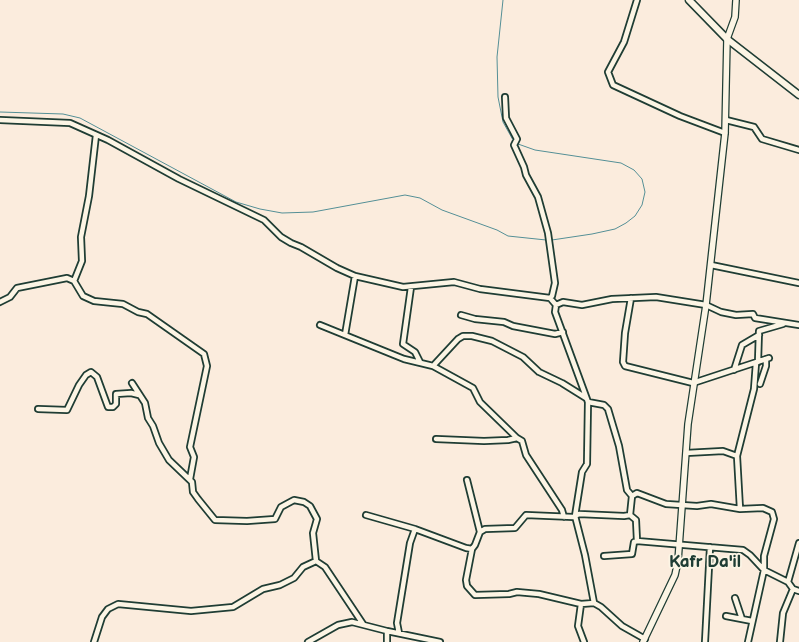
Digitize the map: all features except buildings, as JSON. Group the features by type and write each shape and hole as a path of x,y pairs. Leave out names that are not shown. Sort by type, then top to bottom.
{"main road":[{"path":"689,0 727,40 799,95"}],"street":[{"path":"637,0 624,42 608,72 613,85 680,116 725,133"},
{"path":"467,480 480,532 475,546 472,549 466,580 467,586 475,594 510,594 517,592 539,594 581,604 594,603 601,607 622,626 644,640 675,575 680,544 686,453 693,383 706,305 725,133 727,40 734,17 736,0"},
{"path":"505,97 506,118 517,139 514,145 526,175 538,196 548,233 555,284 552,296 550,298"},
{"path":"0,120 70,123 229,204 264,220 281,237 337,268 355,276 403,287 454,282 480,288 550,298 556,305 555,312 587,400 587,464 582,472 575,516 586,555 594,603"},
{"path":"726,120 754,127 762,139 799,150"},
{"path":"74,281 82,261 81,237 96,135"},
{"path":"711,265 799,283"},
{"path":"345,335 355,276"},
{"path":"0,302 10,297 17,288 67,278 74,281 84,296 94,301 123,304 147,314 204,354 207,366 190,447 194,457 190,479"},
{"path":"411,287 403,344 415,352 420,362"},
{"path":"556,305 563,302 588,304 631,298 656,297 706,305 721,312 736,315 753,314 755,318 785,324 799,325"},
{"path":"631,298 625,333 623,362 625,366 693,383 767,359 760,384"},
{"path":"461,315 475,319 504,322 514,326 554,334 563,332"},
{"path":"740,508 737,456 754,389 758,335 761,329 785,324"},
{"path":"320,325 404,359 433,366 473,388 480,402 517,438 522,440 526,455 562,510 564,517"},
{"path":"734,370 742,345 758,335"},
{"path":"433,366 458,339 463,336 492,340 522,357 539,372 562,382 587,400 604,405 608,408 619,446 627,490 632,496 630,515"},
{"path":"38,408 67,410 79,385 86,375 91,372 97,377 108,407 113,407 116,404 116,394 131,393 139,395"},
{"path":"132,383 145,403 148,418 153,426 158,443 169,460 190,479 198,500 215,520 247,521 275,519 281,507 294,500 304,502 310,506 317,519 313,533 316,561"},
{"path":"436,439 484,441 517,438"},
{"path":"686,453 723,451 737,456"},
{"path":"632,496 637,493 658,502 683,505 711,504 740,508 763,508 772,512 774,519 764,556 764,570 748,642"},
{"path":"480,532 485,529 515,528 526,515 564,517 579,514 630,515 636,520 637,541 634,542 632,554 604,556"},
{"path":"366,515 415,529 472,549"},
{"path":"399,633 397,623 410,543 415,529"},
{"path":"637,541 742,550 764,570 788,582 793,589 799,591"},
{"path":"788,582 799,543"},
{"path":"705,642 710,547"},
{"path":"316,561 325,567 363,624"},
{"path":"94,642 102,617 108,609 118,604 191,611 233,607 263,589 280,585 294,578 303,567 316,561"},
{"path":"780,642 783,613 793,589"},
{"path":"735,598 742,619"},
{"path":"581,604 578,626 584,642"},
{"path":"726,616 752,622"},
{"path":"308,642 338,626 352,622 440,642"},
{"path":"387,631 387,642"}],"waterway":[{"path":"503,0 497,57 498,97 503,122 513,140"},
{"path":"0,112 63,114 80,118 236,202 260,209 282,213 313,212 405,195 420,198 442,210 497,230 508,236 546,240"},
{"path":"518,144 535,150 621,163 634,170 642,179 645,192 642,205 635,216 626,223 615,229 552,240"}],"district":[{"name":"Kafr Da'il","path":"705,563"}]}
